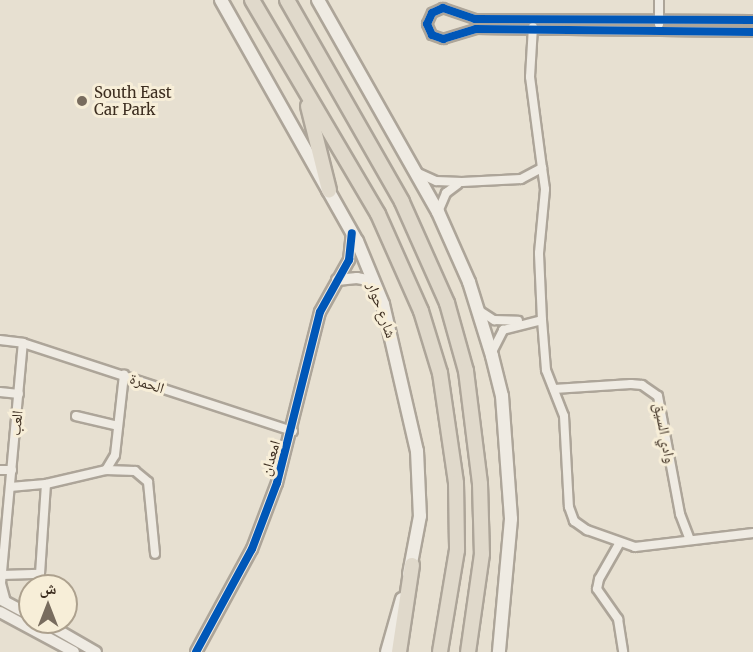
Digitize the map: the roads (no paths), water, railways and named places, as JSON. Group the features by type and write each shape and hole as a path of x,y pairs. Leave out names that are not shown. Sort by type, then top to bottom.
{"highway":[{"path":"252,0 378,214 421,310 440,372 456,483 457,550 440,652"},
{"path":"287,0 402,202 447,303 463,360 474,420 481,507 482,554 468,652"},
{"path":"302,87 329,190"},
{"path":"399,652 412,565"}],"main road":[{"name":"شارع حوار","path":"221,0 352,233 396,348 417,451 420,516 412,565 387,652"},
{"path":"318,0 438,212 478,309 492,356 502,396 511,519 508,582 499,652"}],"street":[{"path":"659,0 659,31"},
{"path":"753,20 470,19 442,8 432,13 427,24 432,34 443,39 470,30 753,32"},
{"path":"539,20 532,29 530,77 545,189 538,253 542,320 546,370 564,416 571,514 580,527 619,544 643,547 688,538 753,533"},
{"path":"417,173 436,181 462,182 520,179 542,168"},
{"path":"438,212 446,193 462,182"},
{"name":"امعدان","path":"196,651 252,549 293,430 320,312 349,260 352,233"},
{"path":"337,280 357,278 372,281"},
{"path":"478,309 494,321 527,323"},
{"path":"492,356 498,334 542,320"},
{"name":"الحمرة","path":"0,340 23,343 293,430"},
{"name":"العب","path":"3,600 1,577 23,343"},
{"path":"106,470 115,455 124,375"},
{"name":"وادي السيق","path":"554,389 631,384 642,386 658,396 680,514 688,538"},
{"path":"0,393 19,394"},
{"path":"76,416 118,426"},
{"path":"0,470 12,470"},
{"path":"10,487 46,484 106,470 135,471 148,482 155,554"},
{"path":"1,577 40,574 46,484"},
{"path":"619,544 599,579 597,589 618,619 623,652"},
{"path":"3,600 18,608"},
{"path":"0,612 74,652"},
{"path":"65,634 96,652"}],"place":[{"name":"South East Car Park","path":"82,101"}]}
